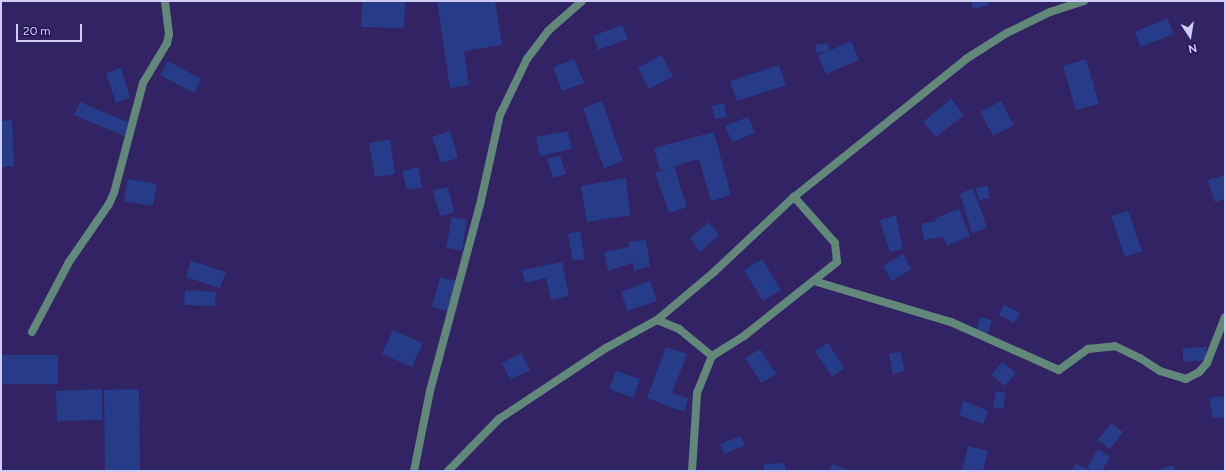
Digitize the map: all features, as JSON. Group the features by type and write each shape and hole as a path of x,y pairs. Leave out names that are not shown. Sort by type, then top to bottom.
{"street":[{"path":"32,332 69,262 109,204 114,193 144,83 167,43 169,34 165,1"},
{"path":"414,471 430,391 480,205 500,115 527,59 548,31 582,1"},
{"path":"448,471 499,419 606,348 658,320 714,272 794,197 966,58 1007,33 1050,12 1084,1"},
{"path":"692,471 697,393 712,356 744,336 837,262 837,249 828,234 794,197"},
{"path":"814,281 952,322 1059,370 1088,349 1115,346 1140,358 1160,372 1186,378 1199,372 1207,363 1225,317"},
{"path":"658,320 679,329 712,356"}],"building":[{"path":"362,1 405,1 404,28 361,27"},
{"path":"437,1 495,1 502,45 464,51 469,85 450,88"},
{"path":"971,1 988,1 989,5 973,9"},
{"path":"1167,18 1174,34 1141,47 1135,32"},
{"path":"622,25 628,39 598,50 593,36"},
{"path":"851,41 859,60 826,74 818,55"},
{"path":"828,43 829,51 816,53 815,45"},
{"path":"661,55 673,76 649,89 638,68"},
{"path":"574,59 584,83 562,91 553,67"},
{"path":"1086,59 1099,104 1076,110 1063,66"},
{"path":"168,61 201,79 194,93 160,75"},
{"path":"779,65 786,85 737,101 730,81"},
{"path":"121,68 130,98 116,103 106,73"},
{"path":"951,99 964,115 936,137 923,122"},
{"path":"602,101 623,161 604,168 583,108"},
{"path":"1001,101 1014,125 993,136 980,112"},
{"path":"80,102 129,123 124,136 74,115"},
{"path":"724,103 727,117 715,119 712,106"},
{"path":"748,117 755,133 732,142 725,126"},
{"path":"12,120 14,166 1,167 1,121"},
{"path":"450,131 458,158 441,163 432,137"},
{"path":"568,131 572,149 540,156 536,137"},
{"path":"714,132 731,195 711,201 699,159 674,166 687,207 669,213 655,173 668,169 660,170 654,148"},
{"path":"390,140 395,174 375,177 369,143"},
{"path":"560,155 566,174 553,178 547,159"},
{"path":"418,167 422,187 407,190 402,171"},
{"path":"1225,175 1225,199 1215,202 1208,180"},
{"path":"626,178 630,215 587,222 581,186"},
{"path":"128,179 157,184 153,206 124,201"},
{"path":"988,186 989,198 979,200 976,188"},
{"path":"448,187 454,213 440,216 433,190"},
{"path":"973,188 987,228 972,233 960,194"},
{"path":"959,209 970,236 947,246 943,237 924,240 921,224 936,221 935,218"},
{"path":"1128,211 1142,251 1125,257 1111,216"},
{"path":"896,215 903,249 890,252 880,220"},
{"path":"452,217 467,220 462,251 446,248"},
{"path":"709,222 719,235 700,252 690,238"},
{"path":"580,231 585,259 573,261 568,234"},
{"path":"646,240 650,266 634,271 633,263 608,271 604,252 630,247 628,242"},
{"path":"903,254 911,269 892,281 883,266"},
{"path":"762,259 781,290 763,301 744,270"},
{"path":"191,261 226,272 220,288 186,277"},
{"path":"562,262 569,296 551,300 546,278 525,283 522,270"},
{"path":"440,277 457,281 449,311 432,307"},
{"path":"650,281 657,301 628,311 621,292"},
{"path":"185,290 216,292 215,306 184,305"},
{"path":"1004,305 1020,313 1014,323 999,315"},
{"path":"980,317 992,320 987,336 976,333"},
{"path":"393,330 423,343 412,367 382,354"},
{"path":"828,343 844,368 832,377 815,351"},
{"path":"666,347 687,354 672,393 688,398 684,412 647,398"},
{"path":"1206,347 1207,360 1183,362 1183,348"},
{"path":"760,349 776,374 761,383 745,358"},
{"path":"900,352 905,371 893,374 889,354"},
{"path":"521,353 530,370 510,380 502,363"},
{"path":"1,355 58,355 58,384 1,384"},
{"path":"1002,362 1016,373 1005,386 991,375"},
{"path":"616,371 640,379 633,398 609,389"},
{"path":"102,389 102,420 57,421 56,391"},
{"path":"139,389 140,471 105,471 104,390"},
{"path":"996,391 1006,393 1003,409 993,407"},
{"path":"1225,396 1225,417 1213,419 1209,398"},
{"path":"964,401 988,411 983,424 959,415"},
{"path":"1111,423 1123,432 1110,449 1098,440"},
{"path":"740,436 745,445 724,454 720,444"},
{"path":"968,446 988,451 983,471 962,471"},
{"path":"1098,449 1110,456 1102,471 1092,471 1087,468"},
{"path":"785,463 786,471 764,471 764,464"},
{"path":"832,464 850,471 830,471"},
{"path":"1076,464 1091,471 1072,471"},
{"path":"1174,465 1175,471 1154,471"}]}
